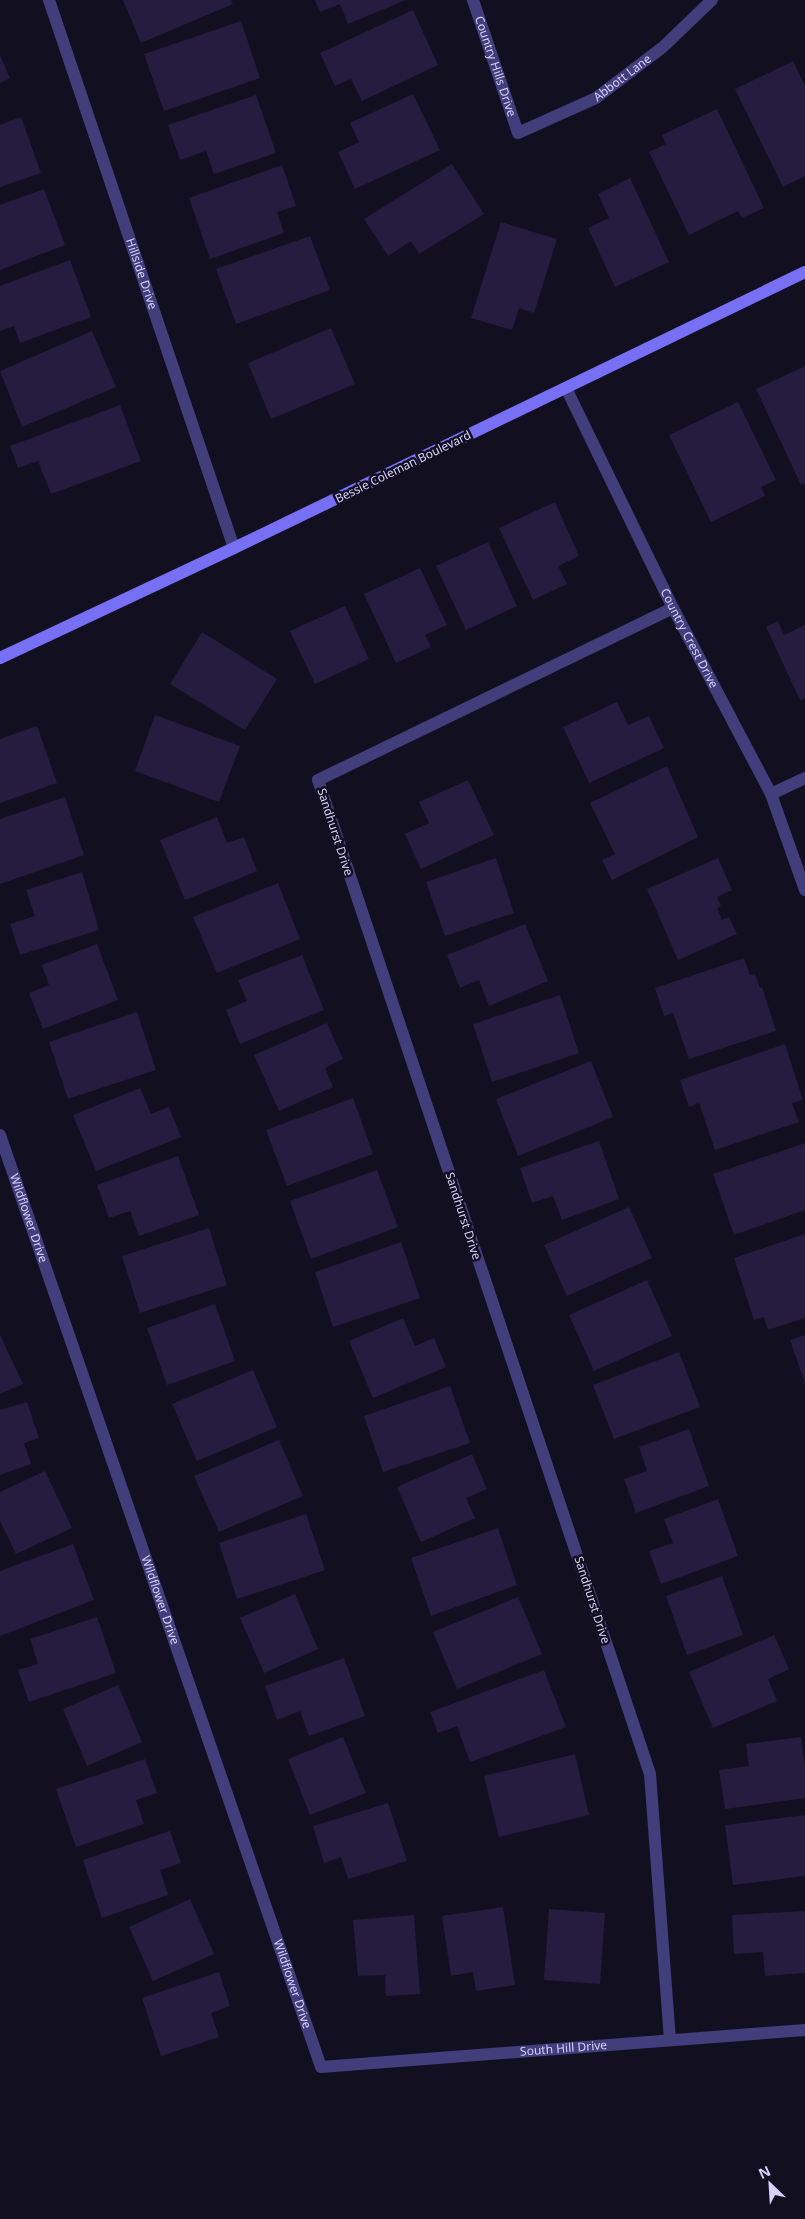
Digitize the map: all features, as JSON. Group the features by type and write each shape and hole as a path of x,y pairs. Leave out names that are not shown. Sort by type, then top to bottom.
{"street":[{"name":"Hillside Drive","path":"49,0 234,548"},
{"name":"Country Hills Drive","path":"473,0 518,133"},
{"name":"Abbott Lane","path":"518,133 596,98 663,48 712,0"},
{"name":"Bessie Coleman Boulevard","path":"0,658 234,548 805,272"},
{"name":"Country Crest Drive","path":"566,388 673,608 771,794 805,890"},
{"name":"Sandhurst Drive","path":"670,2040 650,1774 318,780 673,608"},
{"path":"771,794 805,778"},
{"name":"Wildflower Drive","path":"0,1135 322,2068"},
{"name":"South Hill Drive","path":"322,2068 805,2030"}],"building":[{"path":"123,0 231,0 233,4 141,43"},
{"path":"315,0 406,0 348,24 340,4 320,12"},
{"path":"413,10 438,65 362,101 351,79 335,86 320,53"},
{"path":"241,21 260,78 164,111 144,54"},
{"path":"0,55 10,78 0,83"},
{"path":"793,61 805,86 805,176 783,187 735,89"},
{"path":"413,94 440,150 355,189 338,152 359,142 350,123"},
{"path":"256,95 276,153 214,174 206,151 180,160 168,125"},
{"path":"717,109 764,208 742,218 738,211 689,235 649,152 666,144 662,135"},
{"path":"21,117 41,173 0,187 0,125"},
{"path":"452,164 484,214 419,254 411,241 388,256 364,219"},
{"path":"282,165 296,206 277,212 284,233 210,259 189,198"},
{"path":"630,178 669,262 615,287 588,228 609,218 598,194"},
{"path":"44,189 65,245 0,270 0,205"},
{"path":"501,222 557,239 534,313 519,308 512,330 471,318"},
{"path":"310,236 330,290 236,324 216,269"},
{"path":"70,260 91,317 20,343 14,326 0,331 0,286"},
{"path":"331,328 355,384 271,419 248,363"},
{"path":"92,331 116,387 22,427 0,371"},
{"path":"805,366 805,483 801,485 756,389"},
{"path":"738,402 776,480 761,487 765,496 711,522 669,435"},
{"path":"120,405 141,461 51,494 38,461 18,468 10,446"},
{"path":"555,502 579,556 558,566 567,584 533,600 499,528"},
{"path":"488,542 517,606 466,630 436,566"},
{"path":"420,568 447,625 425,635 431,647 396,663 364,594"},
{"path":"345,606 369,659 315,684 290,631"},
{"path":"778,621 784,635 805,625 805,698 800,700 766,627"},
{"path":"202,632 277,679 245,730 170,684"},
{"path":"617,702 628,725 649,716 664,748 589,783 563,727"},
{"path":"155,715 240,746 219,802 135,771"},
{"path":"37,726 57,783 0,803 0,739"},
{"path":"667,766 698,837 612,880 602,860 615,854 590,803"},
{"path":"468,780 494,835 421,869 405,834 429,823 419,802"},
{"path":"65,797 84,855 0,884 0,819"},
{"path":"217,817 227,843 244,837 257,871 185,900 160,840"},
{"path":"496,858 514,913 445,936 426,882"},
{"path":"718,858 732,890 717,897 721,906 717,908 722,920 729,917 737,934 678,960 647,889"},
{"path":"82,872 99,930 20,955 10,924 35,916 26,890"},
{"path":"278,883 300,939 217,973 193,917"},
{"path":"525,924 548,981 489,1006 479,980 460,988 447,955"},
{"path":"97,944 118,1000 43,1029 29,993 49,985 42,965"},
{"path":"302,955 324,1010 240,1044 226,1010 247,1001 238,980"},
{"path":"744,958 750,975 755,974 760,988 762,987 776,1031 689,1059 673,1013 664,1016 655,988"},
{"path":"560,995 579,1053 492,1082 473,1024"},
{"path":"137,1012 156,1070 68,1099 49,1042"},
{"path":"327,1023 343,1059 325,1068 333,1087 279,1111 254,1055"},
{"path":"785,1044 803,1100 792,1103 799,1122 715,1150 699,1103 689,1107 680,1080"},
{"path":"591,1061 613,1117 518,1156 496,1099"},
{"path":"140,1088 151,1114 169,1107 181,1137 96,1171 73,1115"},
{"path":"353,1098 373,1154 287,1186 266,1130"},
{"path":"599,1141 619,1199 562,1220 553,1196 532,1203 520,1168"},
{"path":"805,1143 805,1210 734,1235 713,1174"},
{"path":"178,1156 199,1215 139,1236 130,1211 109,1218 97,1185"},
{"path":"377,1170 398,1227 311,1259 290,1201"},
{"path":"629,1207 652,1258 567,1296 544,1245"},
{"path":"209,1228 227,1285 140,1313 122,1256"},
{"path":"805,1234 805,1318 768,1330 764,1317 754,1320 734,1258"},
{"path":"401,1242 420,1298 333,1327 315,1272"},
{"path":"647,1280 672,1336 594,1371 569,1315"},
{"path":"215,1304 235,1361 167,1385 147,1328"},
{"path":"403,1318 415,1346 434,1338 446,1367 373,1398 349,1341"},
{"path":"0,1335 23,1384 0,1394"},
{"path":"805,1335 805,1383 790,1340"},
{"path":"679,1352 700,1407 614,1439 593,1385"},
{"path":"253,1370 277,1427 197,1461 172,1404"},
{"path":"450,1386 470,1443 383,1472 364,1416"},
{"path":"27,1402 39,1438 24,1443 31,1464 0,1475 0,1410"},
{"path":"689,1429 709,1486 636,1513 624,1479 647,1471 639,1447"},
{"path":"279,1440 303,1496 219,1532 194,1476"},
{"path":"472,1454 487,1489 466,1498 475,1518 421,1542 397,1487"},
{"path":"45,1471 72,1528 16,1554 0,1521 0,1492"},
{"path":"718,1499 738,1556 661,1584 649,1551 673,1543 664,1519"},
{"path":"306,1514 325,1570 237,1599 219,1543"},
{"path":"498,1528 517,1585 431,1616 411,1558"},
{"path":"73,1544 94,1600 0,1636 0,1571"},
{"path":"722,1576 743,1635 687,1655 666,1596"},
{"path":"295,1594 318,1649 264,1673 240,1618"},
{"path":"518,1597 542,1654 457,1689 433,1632"},
{"path":"97,1617 116,1673 29,1702 18,1670 38,1664 30,1639"},
{"path":"774,1635 789,1669 768,1679 777,1701 713,1728 689,1672"},
{"path":"344,1658 365,1716 309,1736 300,1711 277,1720 265,1686"},
{"path":"544,1670 566,1727 470,1762 457,1726 438,1733 430,1712"},
{"path":"118,1685 142,1742 87,1766 63,1709"},
{"path":"343,1737 366,1793 310,1815 288,1759"},
{"path":"801,1737 805,1768 805,1798 725,1809 719,1770 749,1766 746,1744"},
{"path":"575,1754 589,1815 499,1837 484,1776"},
{"path":"145,1759 157,1793 136,1800 144,1824 76,1847 56,1789"},
{"path":"388,1803 407,1861 348,1879 341,1857 324,1863 313,1826"},
{"path":"805,1815 805,1876 733,1885 725,1825"},
{"path":"170,1831 181,1863 160,1870 168,1895 102,1918 83,1860"},
{"path":"190,1899 214,1954 153,1981 129,1927"},
{"path":"503,1907 515,1985 476,1991 473,1972 451,1976 442,1916"},
{"path":"549,1909 605,1913 600,1984 544,1980"},
{"path":"805,1911 805,1973 765,1976 763,1952 734,1954 732,1915"},
{"path":"414,1915 420,1994 386,1996 385,1975 358,1976 353,1920"},
{"path":"219,1972 230,2006 211,2013 219,2037 161,2056 142,1998"}]}
